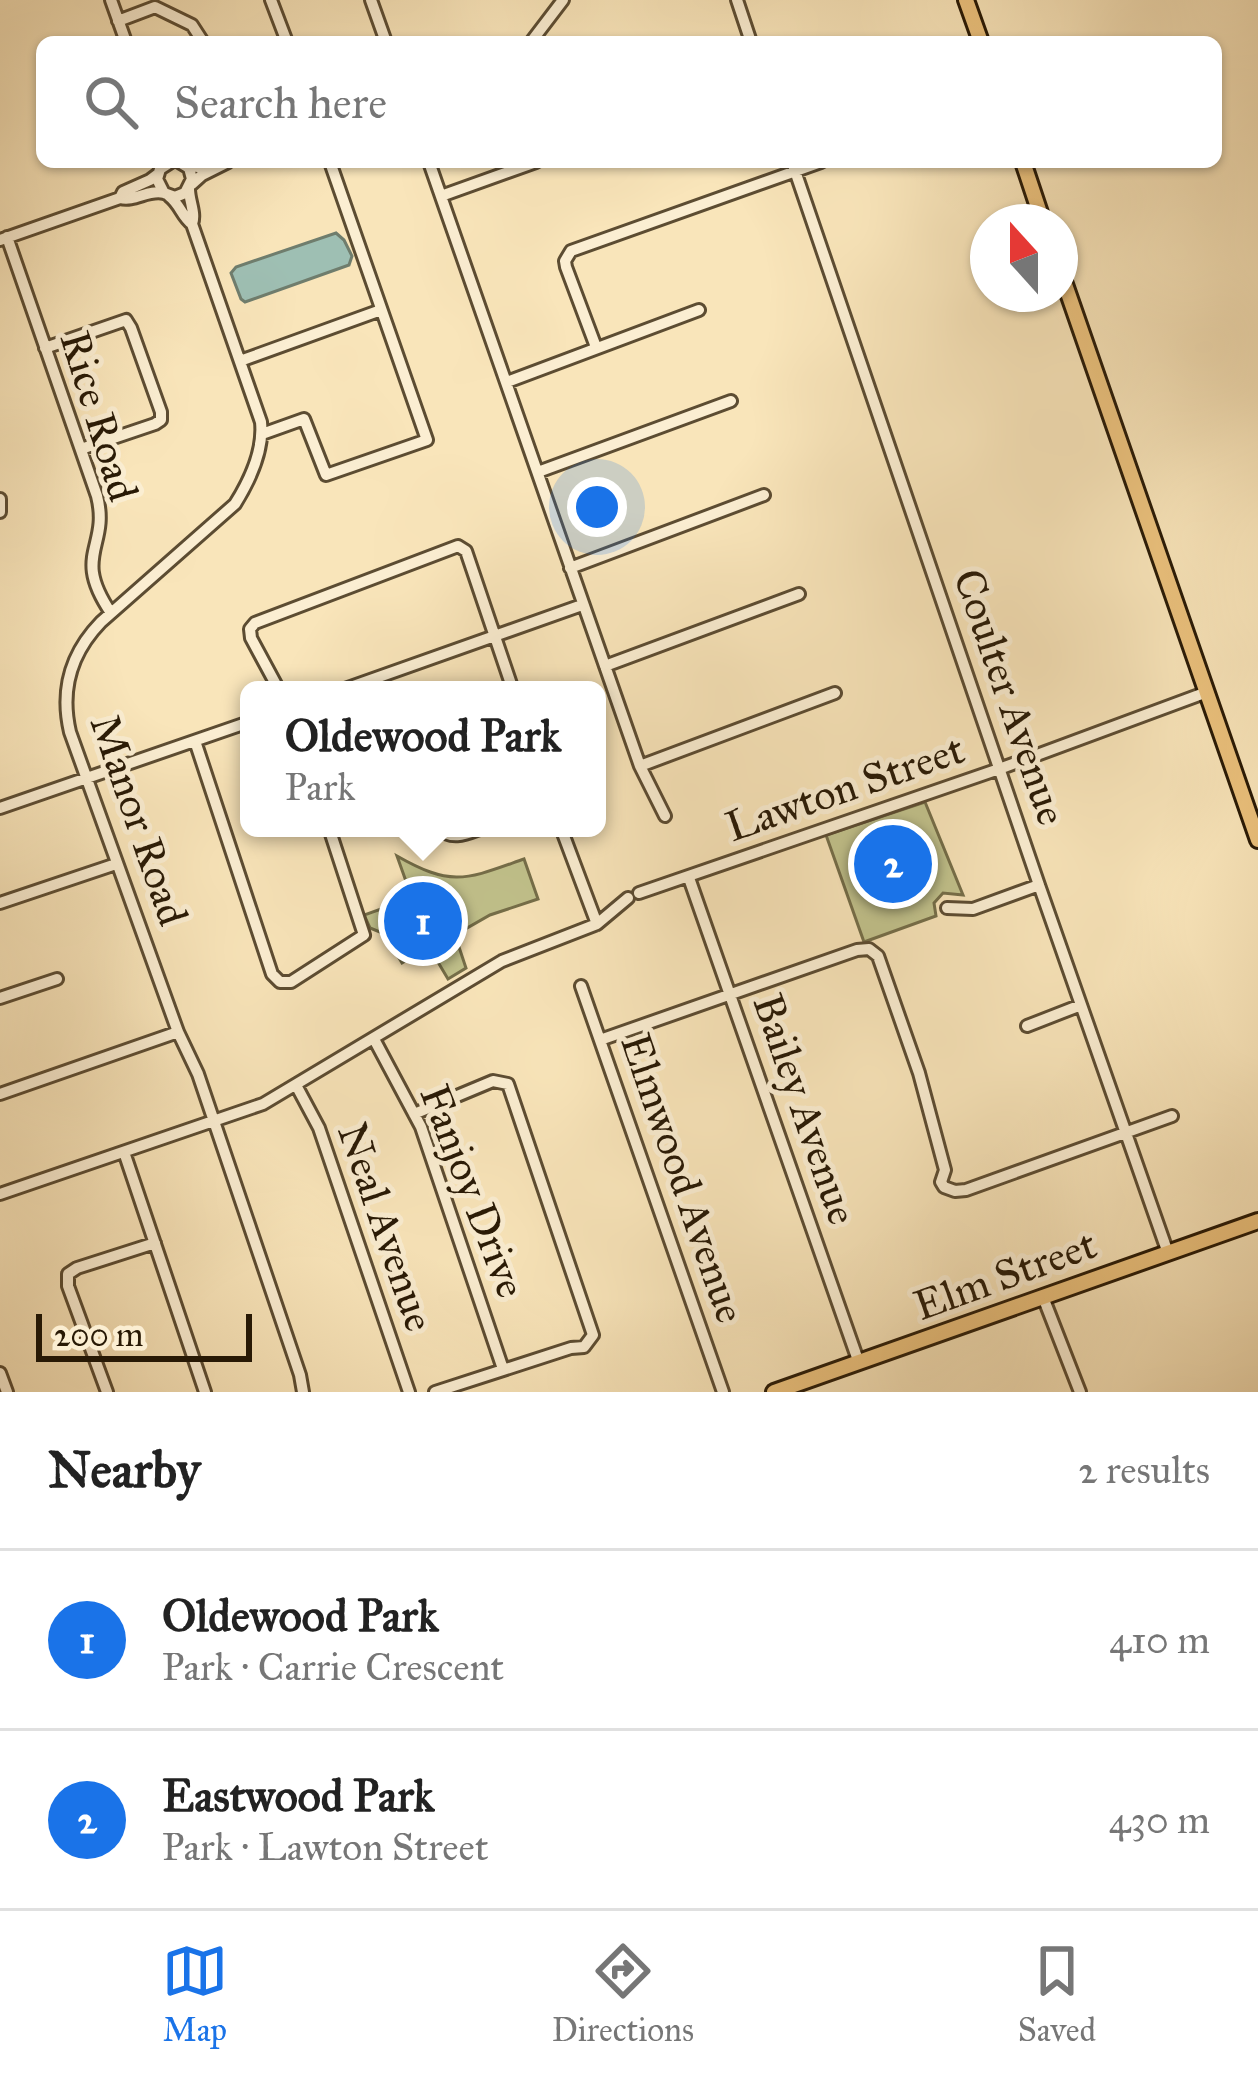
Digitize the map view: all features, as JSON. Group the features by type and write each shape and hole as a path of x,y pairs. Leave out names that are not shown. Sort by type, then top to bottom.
{"main road":[{"path":"966,0 979,36"},
{"path":"1025,168 1037,204"},
{"path":"1075,312 1258,840"},
{"name":"Elm Street","path":"774,1392 1258,1221"}],"street":[{"path":"111,0 124,36"},
{"path":"271,0 285,36"},
{"path":"370,0 384,36"},
{"path":"535,36 562,0"},
{"path":"737,0 750,36"},
{"path":"118,21 163,4 198,36"},
{"path":"120,198 166,168"},
{"path":"168,168 158,184 192,224 262,434 304,419 326,475 427,440 333,168"},
{"path":"175,168 191,173 192,224"},
{"path":"4,238 120,198 150,191 181,196 217,168"},
{"path":"431,168 640,766 665,816"},
{"path":"441,196 519,168"},
{"path":"596,347 566,267 571,251 791,168"},
{"name":"Coulter Avenue","path":"794,168 1168,1253"},
{"name":"Rice Road","path":"4,238 100,507 92,575 111,613"},
{"path":"240,361 381,310"},
{"path":"507,382 699,310"},
{"path":"45,348 126,320 161,412 155,424 81,449"},
{"path":"538,472 731,400"},
{"name":"Manor Road","path":"262,434 258,456 235,504 84,641 73,663 65,703 70,732 178,1032 198,1074 303,1392"},
{"path":"569,568 764,495"},
{"path":"0,499 0,512"},
{"path":"274,681 251,638 255,622 455,546 466,551 510,681"},
{"path":"605,666 800,594"},
{"path":"368,681 582,605"},
{"path":"383,676 385,681"},
{"name":"Lawton Street","path":"597,924 634,896 1207,692"},
{"path":"640,766 835,693"},
{"path":"0,808 240,725"},
{"path":"195,741 272,974 280,982 291,982 364,934 332,837"},
{"path":"0,1194 263,1104 502,961 597,924 564,837"},
{"path":"0,904 116,864"},
{"name":"Bailey Avenue","path":"688,878 859,1363"},
{"path":"947,908 974,909 1039,885"},
{"path":"600,1040 869,949 878,956 919,1073 945,1170 944,1187 966,1190 1172,1116"},
{"path":"0,998 57,979"},
{"name":"Elmwood Avenue","path":"581,986 723,1392"},
{"path":"1027,1025 1082,1006"},
{"path":"0,1094 178,1032"},
{"name":"Fanjoy Drive","path":"374,1039 414,1114 503,1369"},
{"path":"414,1114 494,1081 510,1088 592,1335 584,1347 435,1392"},
{"name":"Neal Avenue","path":"296,1085 319,1128 409,1392"},
{"path":"124,1152 205,1392"},
{"path":"107,1392 68,1286 68,1274 154,1243"},
{"path":"1042,1297 1080,1392"},
{"path":"0,1373 7,1392"}],"green space":[{"path":"925,802 963,895 943,893 934,903 936,916 864,942 826,835"},
{"path":"397,856 432,873 460,877 524,859 538,899 490,915 455,935 466,968 448,979 429,947 402,963 385,934 370,928 364,915 412,898"}],"water":[{"path":"336,233 352,256 349,265 245,302 241,299 231,273 236,267"}],"place":[{"name":"Eastwood Park","path":"893,864"},
{"name":"Oldewood Park","path":"423,921"}]}
